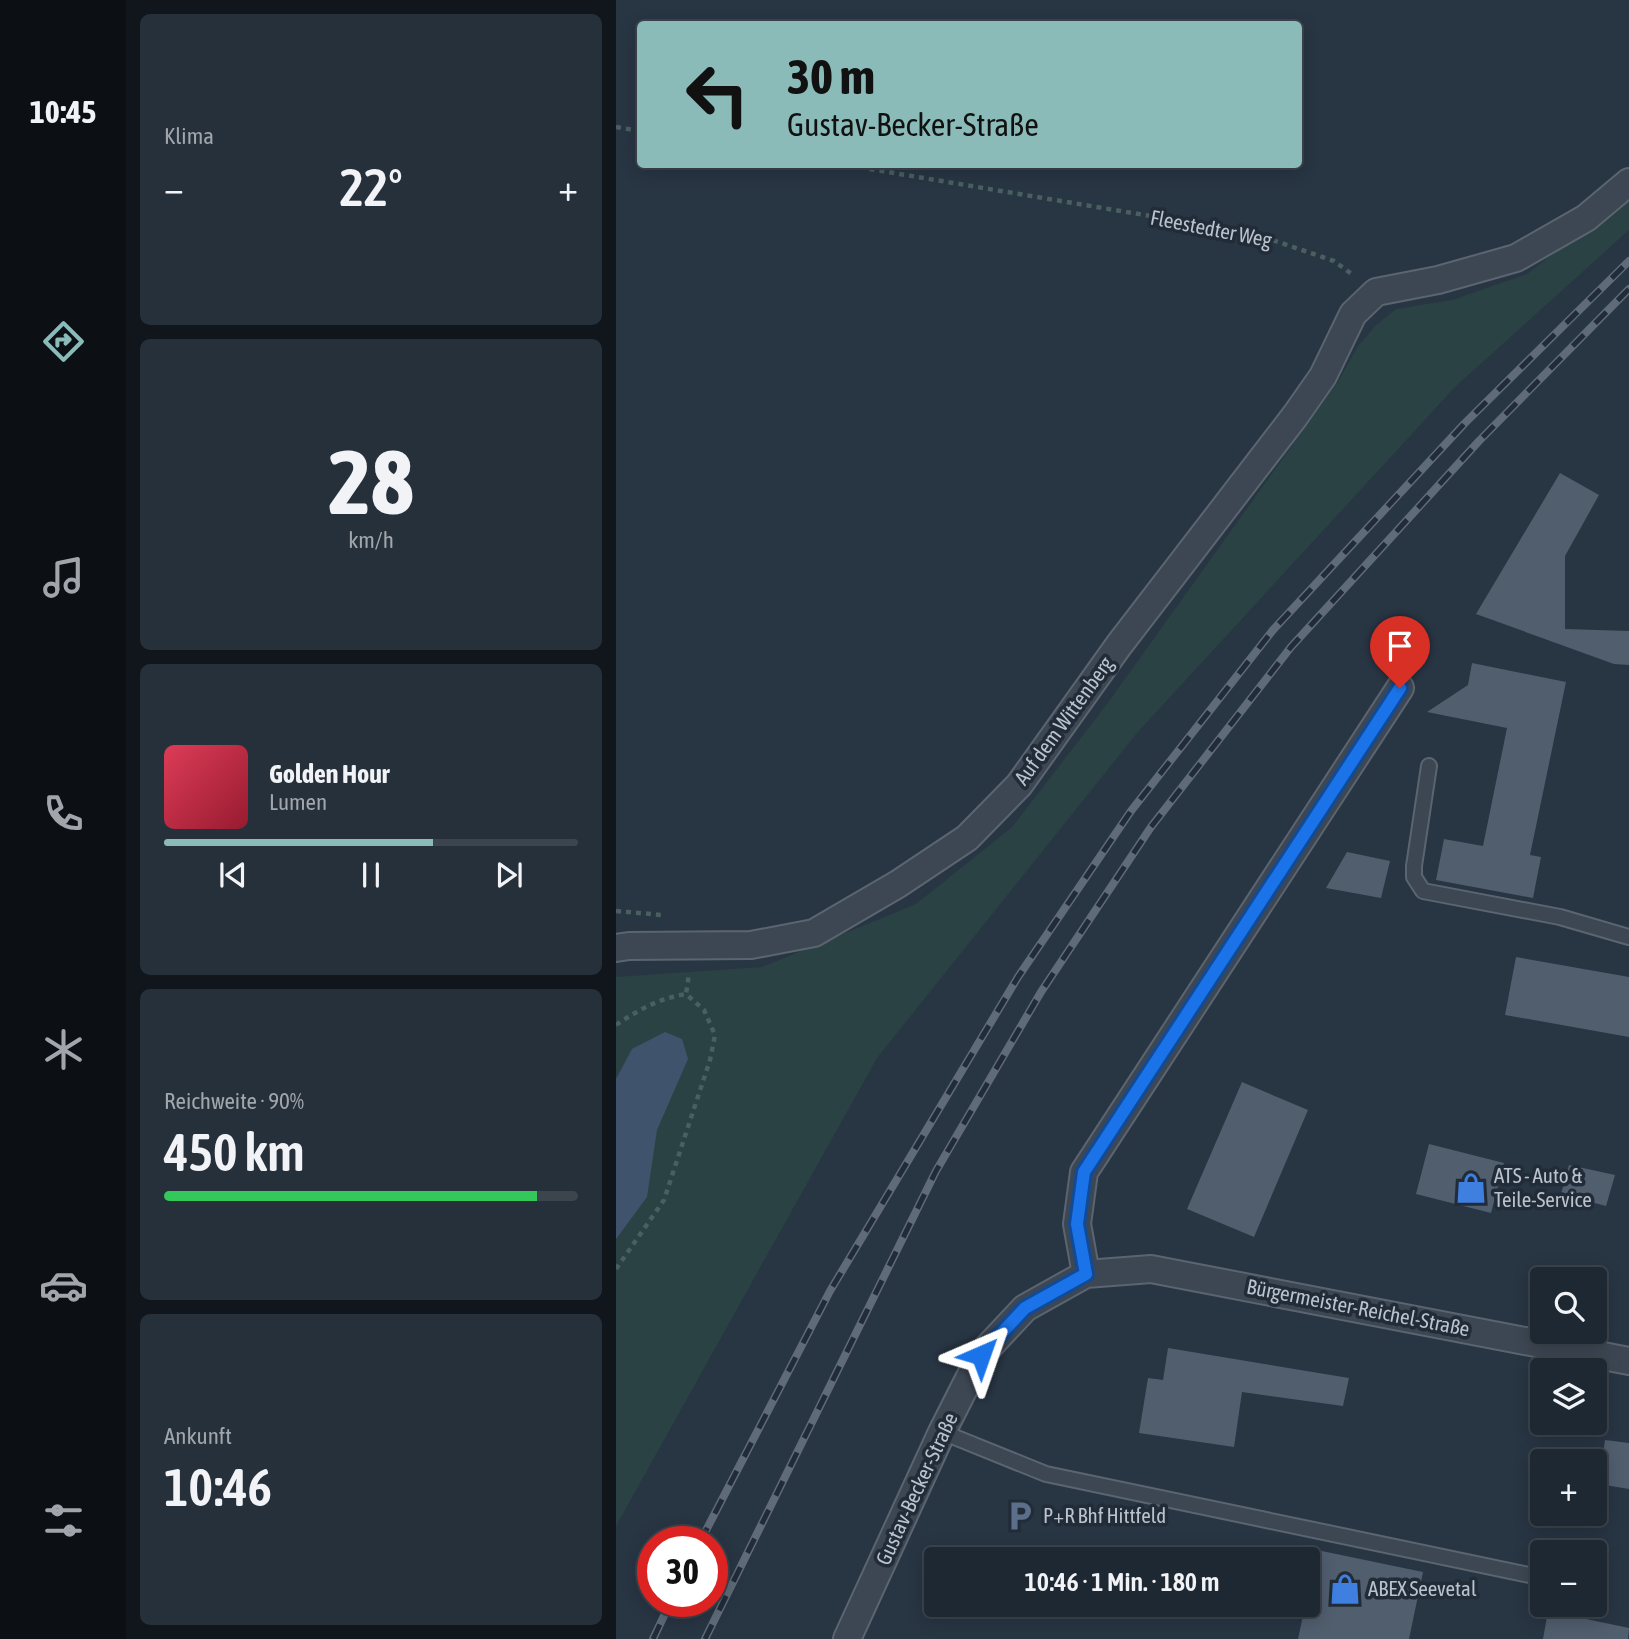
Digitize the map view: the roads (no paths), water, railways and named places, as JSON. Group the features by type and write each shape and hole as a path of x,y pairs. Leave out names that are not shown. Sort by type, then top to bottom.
{"street":[{"name":"Auf dem Wittenberg","path":"616,948 751,945 814,933 898,884 967,838 1019,785 1119,645 1295,416 1323,376 1353,314 1376,292 1516,258 1586,218 1629,182"},
{"path":"1086,1274 1077,1224 1084,1172 1400,688"},
{"name":"Bürgermeister-Reichel-Straße","path":"1086,1274 1151,1269 1629,1358"},
{"name":"Gustav-Becker-Straße","path":"847,1639 942,1432 981,1355 1025,1308 1086,1274"}],"lane":[{"path":"1429,766 1413,866 1414,877 1423,891 1560,917 1629,937"},
{"path":"942,1432 1046,1474 1530,1575"}],"water":[{"path":"665,1032 682,1039 688,1059 657,1130 647,1197 616,1239 616,1079 632,1049"}],"railway":[{"path":"708,1526 830,1291 1018,977 1131,811 1273,630 1465,423 1629,261"},
{"path":"705,1639 936,1171 1041,992 1151,827 1291,647 1479,441 1629,289"},
{"path":"653,1639 663,1617"}],"place":[{"name":"ATS - Auto & Teile-Service","path":"1471,1188"},
{"name":"P+R Bhf Hittfeld","path":"1020,1516"},
{"name":"ABEX Seevetal","path":"1345,1589"}]}
